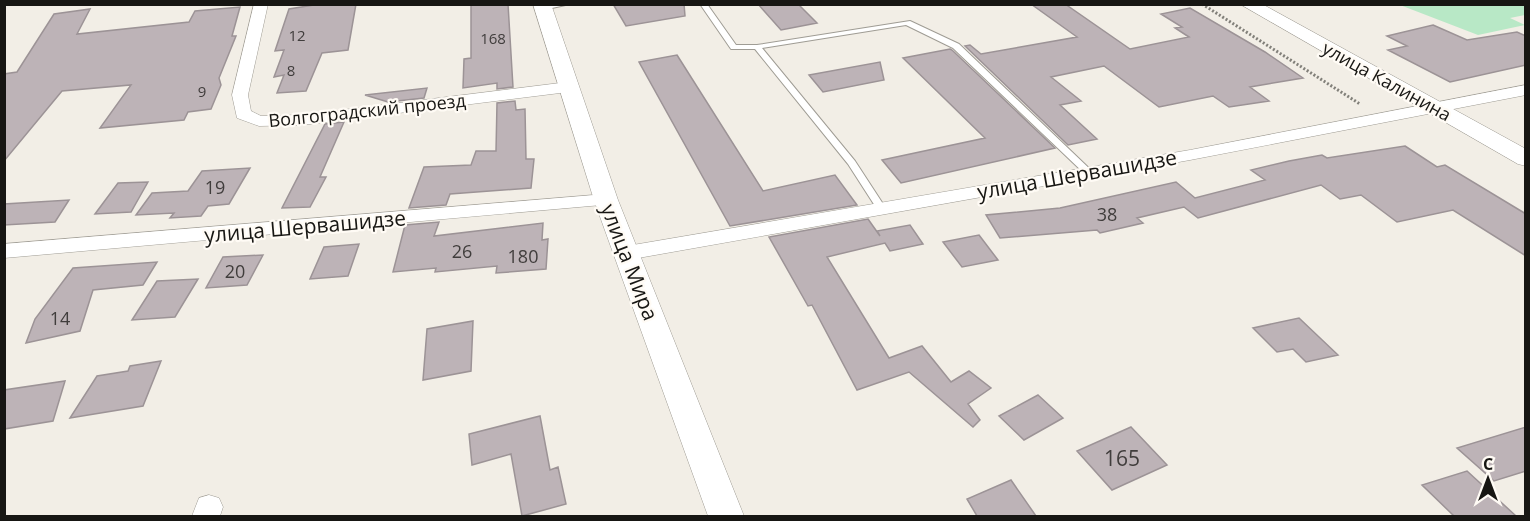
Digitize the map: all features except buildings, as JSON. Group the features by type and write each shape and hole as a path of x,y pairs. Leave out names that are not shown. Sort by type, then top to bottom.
{"street":[{"name":"Волгоградский проезд","path":"261,4 240,95 243,114 259,121 302,120 568,87"},
{"name":"улица Калинина","path":"1248,4 1526,159"},
{"name":"улица Мира","path":"542,6 606,201 726,516"},
{"name":"улица Шервашидзе","path":"627,253 880,207 1089,173 1439,109 1526,90"},
{"name":"улица Шервашидзе","path":"4,252 606,201"}],"lane":[{"path":"542,6 567,4"},
{"path":"703,4 734,46 758,47 907,23 956,46 1089,173"},
{"path":"758,47 852,163 880,207"}],"path":[{"path":"1202,4 1266,42 1383,119"}],"green space":[{"path":"1400,5 1525,5 1525,15 1510,18 1525,25 1478,35"}]}
